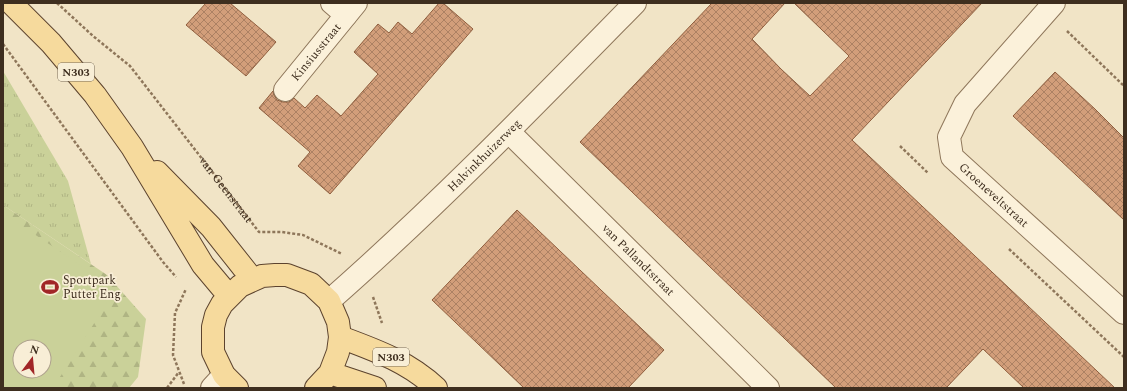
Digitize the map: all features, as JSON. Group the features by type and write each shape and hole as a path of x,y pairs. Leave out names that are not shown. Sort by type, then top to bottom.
{"main road":[{"name":"N303","path":"11,3 51,43 95,95 132,147 203,265 229,296"},
{"name":"N303","path":"132,147 211,227 253,280"},
{"path":"224,384 214,352 213,327 216,315 222,304 240,286 253,280 262,276 287,275 311,284 329,301 338,322 340,337 338,352 323,380 375,388"},
{"name":"N303","path":"340,337 381,352 404,364 436,388"}],"street":[{"name":"Halvinkhuizerweg","path":"329,301 360,274 508,132 635,3"},
{"name":"Kinsiusstraat","path":"285,90 345,7"},
{"name":"Groeneveltstraat","path":"1050,7 965,104 949,137 952,157 1124,313"},
{"name":"van Pallandtstraat","path":"508,132 768,388"}],"path":[{"name":"van Geenstraat","path":"57,3 93,36 130,66 259,232 282,232 303,235 340,252 368,283 383,326 381,352"},
{"path":"1050,7 1124,86"},
{"path":"3,44 163,262 177,278"},
{"path":"900,146 928,173"},
{"path":"1009,249 1124,357"},
{"path":"182,284 186,289 175,313 173,354 186,388"},
{"path":"167,388 179,372"}],"green space":[{"path":"3,71 68,181 91,264 3,205"},
{"path":"3,205 107,275 146,319 138,377 129,388 11,388 28,379 52,379 52,339 41,339 3,234"},
{"name":"Sportpark Putter Eng","path":"3,213 89,271 107,303 53,388 3,388"}],"building":[{"path":"206,3 230,3 276,42 246,76 186,25"},
{"path":"439,3 443,3 473,29 330,194 298,166 310,152 259,108 273,91 277,100 289,102 294,98 305,108 317,95 341,116 378,74 354,52 378,24 389,33 398,22 412,34"},
{"path":"712,3 785,3 752,39 810,96 849,56 794,3 982,3 852,140 1115,388 1024,388 983,349 946,388 836,388 580,142"},
{"path":"1055,72 1124,138 1124,220 1013,116"},
{"path":"517,210 664,350 628,388 524,388 432,300"}],"place":[{"name":"Sportpark Putter Eng","path":"50,287"}]}
